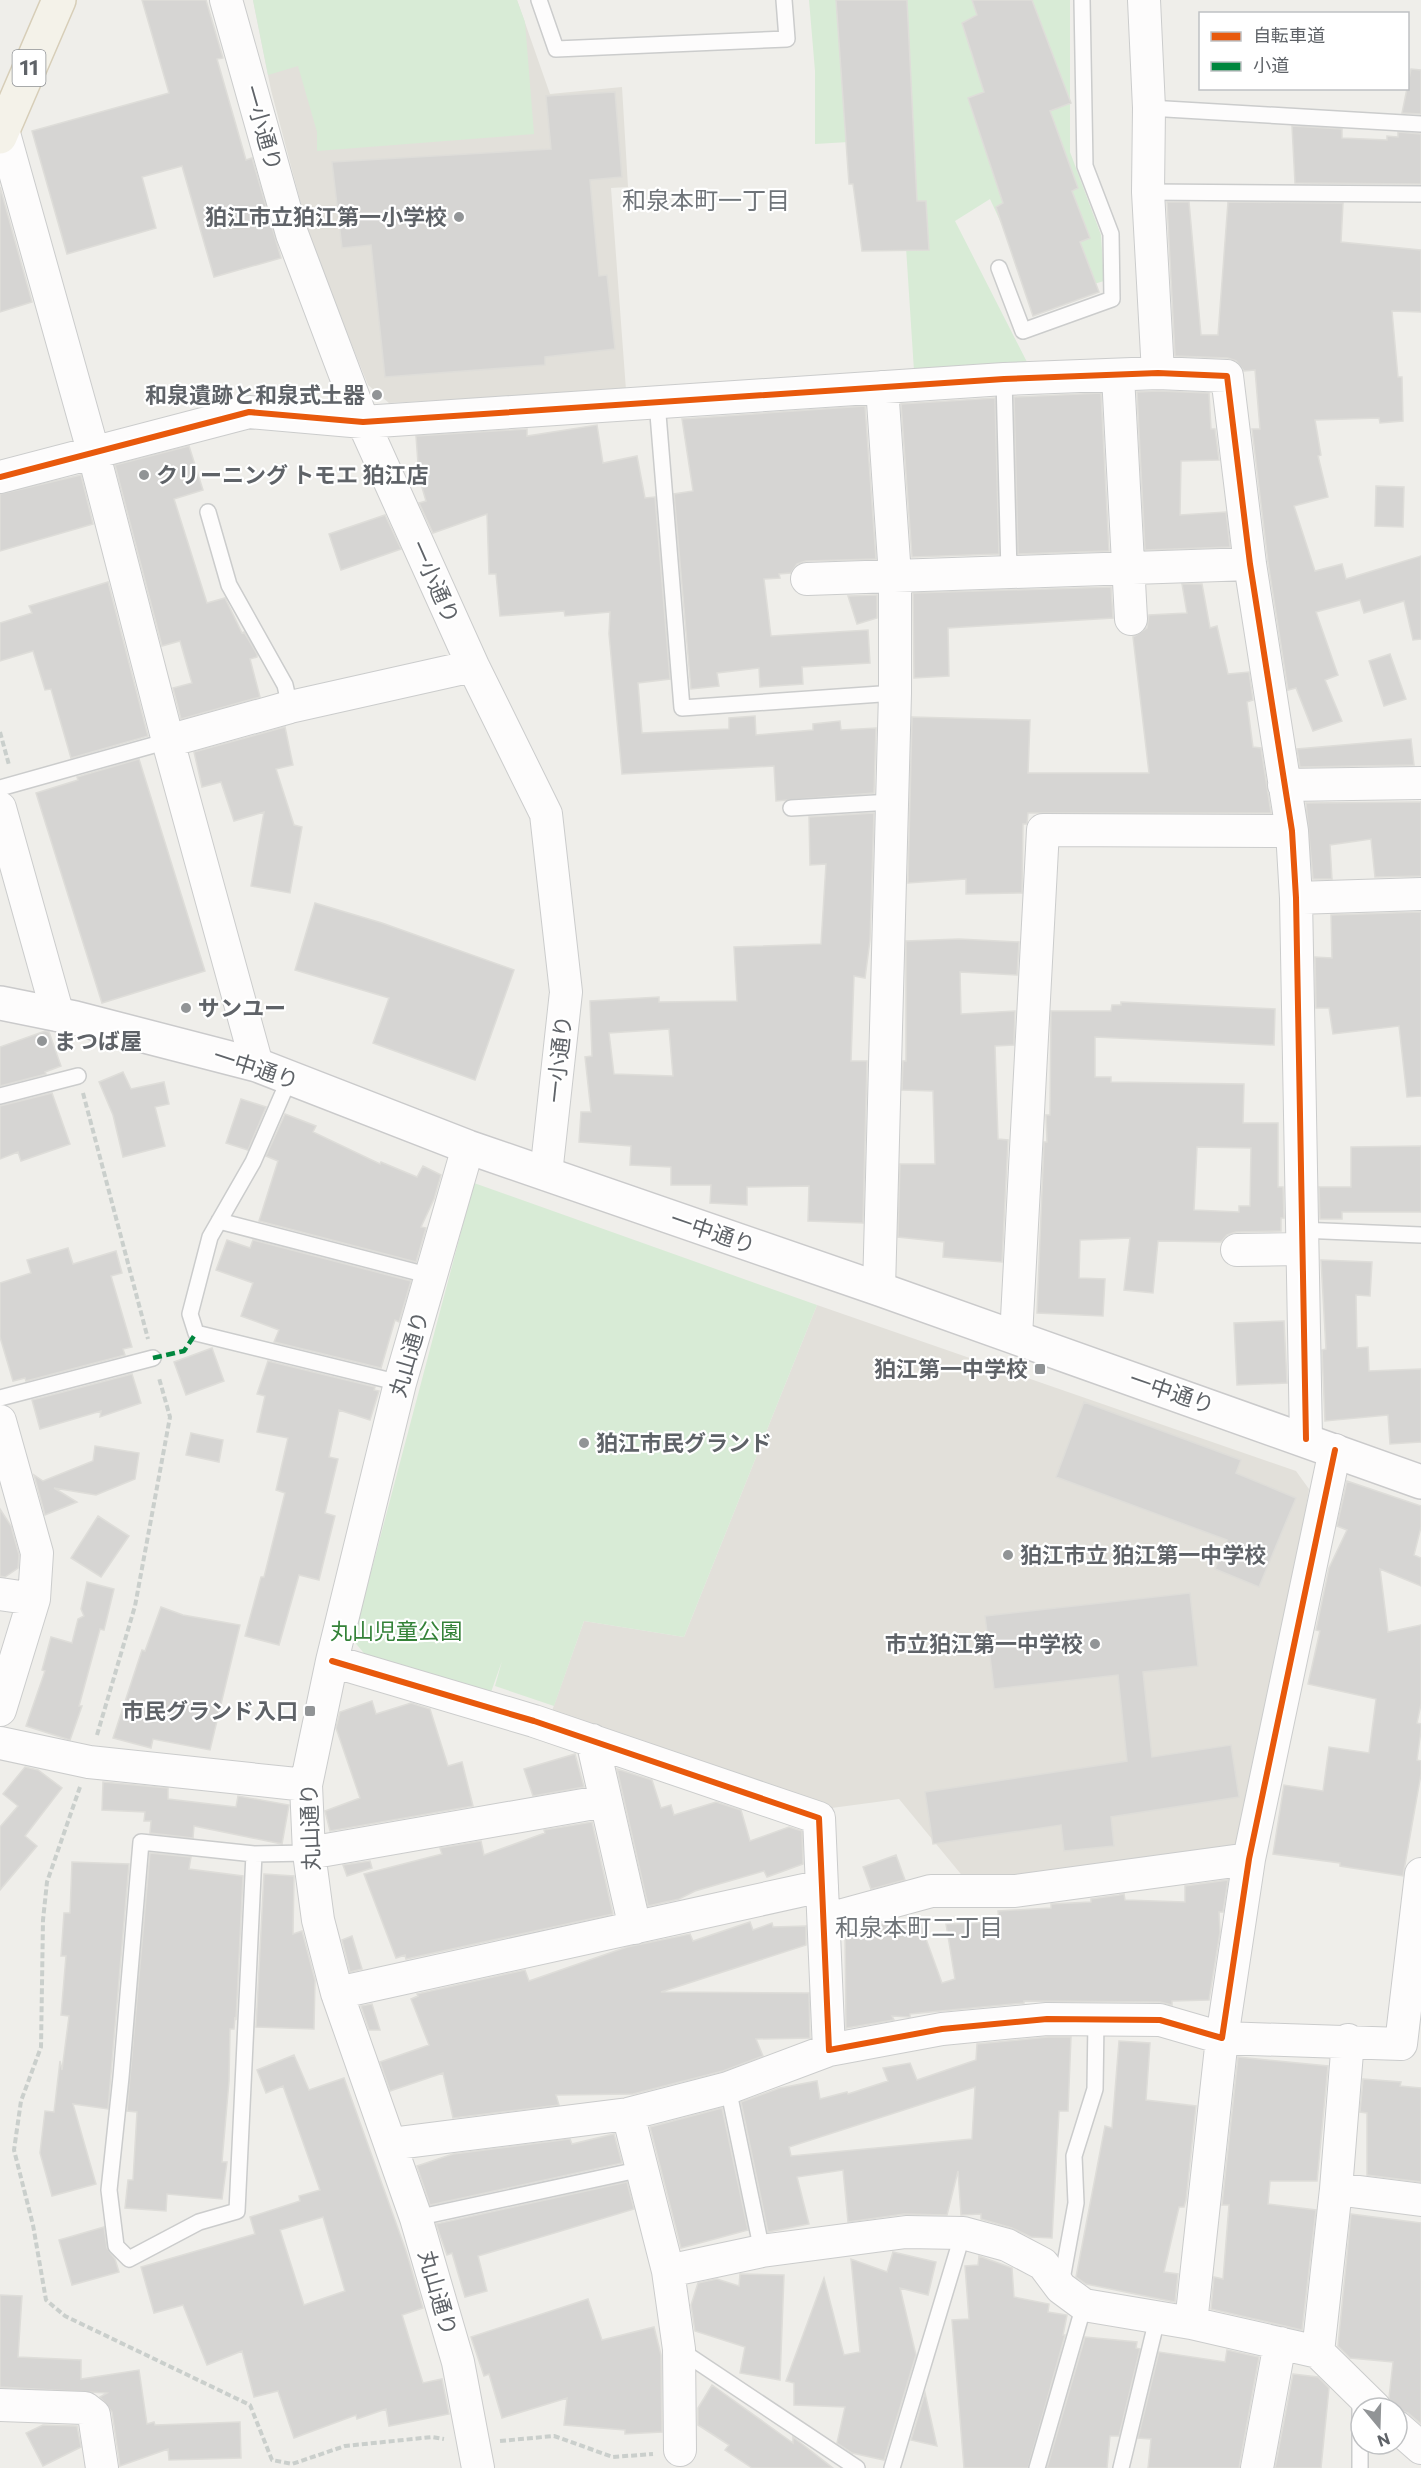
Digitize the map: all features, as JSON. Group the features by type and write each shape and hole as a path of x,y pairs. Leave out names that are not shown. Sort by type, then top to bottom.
{"main road":[{"name":"11","path":"1,129 59,0"}],"street":[{"name":"一小通り","path":"226,0 292,234 363,422 472,666 546,814 566,992 546,1174"},
{"path":"1144,0 1149,108 1148,192 1158,373"},
{"path":"1,129 93,451 168,741 257,1065"},
{"path":"0,477 249,412 363,422 1004,379 1158,373 1227,376 1250,564 1292,831 1296,897 1301,1239 1320,1445 1249,1859 1222,2038 1191,2324"},
{"path":"1118,376 1131,620"},
{"path":"879,1289 891,802 896,693 895,576 882,387"},
{"path":"807,579 1250,564"},
{"path":"168,741 290,707 472,666"},
{"path":"1284,785 1421,783"},
{"path":"0,808 58,1015"},
{"path":"1016,1337 1044,830 1292,831"},
{"path":"1296,897 1421,894"},
{"name":"一中通り","path":"0,1003 58,1015 257,1065 468,1147 1016,1337 1421,1482"},
{"name":"丸山通り","path":"468,1147 400,1383 332,1661 306,1785 309,1853 318,1920 337,1993 416,2218 458,2362 478,2468"},
{"path":"1237,1250 1301,1239"},
{"path":"0,1421 38,1553 34,1599 0,1710"},
{"path":"0,1594 34,1599"},
{"path":"332,1661 592,1740 819,1818 829,2050"},
{"path":"592,1740 635,1928"},
{"path":"0,1743 89,1762 306,1785"},
{"path":"309,1853 606,1801"},
{"path":"825,1920 931,1890 1015,1891 1249,1859"},
{"path":"390,2144 628,2114 728,2088 829,2050 942,2029 1047,2019 1160,2020 1222,2038 1348,2040 1411,2045 1421,1874"},
{"path":"337,1993 822,1886"},
{"path":"1318,2352 1336,2189 1348,2040"},
{"path":"628,2114 668,2271 679,2349 680,2450"},
{"path":"1336,2189 1421,2200"},
{"path":"668,2271 762,2251 906,2232 963,2233 1007,2245 1043,2264 1072,2297 1157,2319 1191,2324 1318,2352 1362,2396"},
{"path":"1257,2468 1280,2343"},
{"path":"0,2405 86,2408 94,2415 102,2468"},
{"path":"1409,2438 1421,2448"}],"lane":[{"path":"539,0 556,49 788,39 784,0"},
{"path":"999,268 1023,331 1112,299 1111,234 1085,166 1082,0"},
{"path":"1149,108 1421,124"},
{"path":"1148,192 1421,194"},
{"path":"1004,379 1009,572"},
{"path":"657,402 682,708 896,693"},
{"path":"208,512 229,585 285,685 290,707"},
{"path":"0,788 168,741"},
{"path":"791,808 891,802"},
{"path":"0,1096 78,1076"},
{"path":"290,1077 253,1162 210,1237 190,1314 196,1333 400,1383"},
{"path":"219,1221 431,1276"},
{"path":"1301,1239 1421,1235"},
{"path":"0,1398 153,1358"},
{"path":"254,1854 237,2211 199,2222 129,2259 116,2246 109,2190 122,2077 141,1842 254,1854 309,1853"},
{"path":"1037,2468 1072,2297 1076,2203 1074,2156 1095,2089 1096,2020"},
{"path":"728,2088 762,2251"},
{"path":"416,2218 642,2169"},
{"path":"892,2468 963,2233"},
{"path":"1121,2468 1157,2319"},
{"path":"679,2349 857,2468"}],"shaded area":[{"name":"狛江市立狛江第一小学校","path":"253,0 517,0 550,94 622,87 628,187 611,188 626,390 389,403 368,385 312,246 271,90"},
{"name":"狛江市立 狛江第一中学校","path":"817,1305 1296,1471 1309,1489 1249,1859 974,1890 899,1799 824,1809 547,1725 584,1621 684,1637"}],"green space":[{"path":"253,0 517,0 525,22 534,134 317,151 317,132 298,66 268,75"},
{"path":"809,0 1070,0 1070,152 1101,235 1104,281 1037,301 990,199 955,221 1027,362 914,371 899,139 815,144 815,71"},
{"name":"狛江市民グランド","path":"474,1183 817,1305 684,1637 584,1621 554,1706 495,1686 502,1661 490,1695 372,1663 353,1640"}],"building":[{"path":"142,0 206,0 223,58 217,59 246,160 252,158 281,258 214,277 182,166 142,177 156,228 67,254 32,131 169,93"},
{"path":"836,0 907,0 917,201 926,201 929,250 862,251 853,184 849,184"},
{"path":"972,0 1032,0 1071,103 1050,111 1078,188 1072,191 1090,238 1080,242 1099,292 1033,316 996,207 1003,203 968,98 984,92 962,23 977,15"},
{"path":"1411,69 1421,70 1421,114 1402,113 1407,90 1409,90"},
{"path":"615,92 622,177 590,180 599,276 607,275 615,349 545,357 545,365 385,377 371,245 342,248 332,162 551,149 546,96"},
{"path":"1292,126 1342,129 1342,138 1387,140 1387,136 1398,137 1398,132 1421,134 1421,184 1295,183"},
{"path":"0,187 32,302 0,312"},
{"path":"1167,202 1189,202 1201,335 1218,335 1228,202 1343,203 1341,242 1421,250 1421,312 1392,311 1398,377 1402,377 1403,421 1380,423 1379,418 1315,420 1321,455 1318,456 1328,497 1294,506 1315,571 1342,564 1346,579 1421,556 1421,639 1413,640 1404,601 1364,613 1360,600 1316,612 1338,675 1325,680 1342,721 1313,731 1296,688 1288,690 1268,562 1252,429 1260,429 1255,370 1244,371 1236,361 1228,358 1175,356"},
{"path":"1137,392 1209,393 1211,429 1215,429 1219,460 1181,461 1180,515 1226,512 1230,547 1145,550"},
{"path":"1101,393 1109,551 1018,554 1014,397"},
{"path":"995,398 999,554 912,557 901,404"},
{"path":"865,406 876,559 806,561 797,564 791,573 779,574 780,578 764,579 771,636 868,630 870,663 802,667 803,684 760,687 759,668 717,673 719,686 691,689 674,494 693,491 682,419"},
{"path":"597,425 603,463 637,456 645,498 655,497 670,679 638,683 642,733 729,729 729,718 755,716 756,735 813,730 813,724 840,721 841,730 876,728 874,793 776,801 774,766 622,774 609,634 610,612 565,616 564,611 500,616 496,574 489,574 487,514 433,533 419,503 426,501 419,477 416,436 527,429 527,436"},
{"path":"189,446 203,490 174,499 207,603 225,598 242,633 244,632 257,654 257,657 250,659 260,697 181,719 173,688 192,683 180,641 162,646 115,465"},
{"path":"81,475 93,524 0,551 0,494"},
{"path":"1376,486 1404,487 1403,527 1375,526"},
{"path":"385,515 401,549 341,570 329,534"},
{"path":"108,582 148,736 71,758 51,689 45,690 33,651 0,661 0,623 32,613 29,606"},
{"path":"1182,584 1202,584 1210,628 1217,626 1228,674 1249,672 1253,700 1247,702 1253,747 1261,748 1271,813 1028,813 1027,824 1023,824 1022,893 966,894 966,879 908,883 912,717 1030,720 1028,773 1149,773 1133,637 1147,628 1149,615 1187,613"},
{"path":"1111,587 1113,618 948,628 949,676 914,678 913,593"},
{"path":"877,595 877,618 857,624 848,596"},
{"path":"1390,654 1406,699 1384,706 1369,661"},
{"path":"285,727 293,765 276,769 294,825 302,827 290,893 251,886 264,812 234,821 221,782 202,787 194,752"},
{"path":"1411,739 1414,765 1300,767 1297,749"},
{"path":"139,759 205,971 102,1003 36,793 78,780 77,777"},
{"path":"1421,802 1421,876 1375,877 1371,839 1330,845 1332,879 1313,879 1306,803"},
{"path":"874,813 870,940 865,978 854,976 851,1061 867,1061 863,1223 808,1221 809,1186 747,1187 747,1205 710,1203 711,1185 671,1185 671,1167 630,1165 631,1146 579,1142 581,1112 591,1112 585,1057 592,1056 590,1001 659,997 659,1002 737,1001 734,947 821,944 826,864 810,865 809,817","holes":["669,1029 673,1076 614,1074 609,1033"]},
{"path":"315,903 382,923 514,970 475,1080 373,1043 389,998 295,970"},
{"path":"1421,912 1421,1096 1407,1097 1399,1026 1333,1034 1329,1008 1316,1008 1315,957 1332,958 1331,915"},
{"path":"959,939 1019,942 1017,975 960,972 961,1014 1015,1011 1014,1045 995,1046 998,1139 1008,1140 1002,1262 943,1257 944,1242 898,1237 900,1164 935,1164 933,1091 902,1090 903,1061 906,1061 906,941"},
{"path":"1121,1002 1275,1009 1274,1045 1095,1037 1095,1077 1111,1077 1111,1082 1244,1084 1243,1123 1278,1123 1278,1187 1283,1187 1284,1218 1281,1218 1281,1231 1236,1232 1227,1235 1221,1242 1158,1241 1153,1293 1124,1290 1130,1238 1080,1240 1079,1278 1105,1279 1103,1316 1037,1313 1044,1142 1047,1142 1046,1115 1050,1115 1051,1011 1111,1011 1112,1005 1121,1005","holes":["1197,1147 1251,1148 1250,1206 1239,1206 1239,1212 1194,1210"]},
{"path":"45,1031 49,1032 61,1066 45,1072 46,1074 0,1086 0,1047"},
{"path":"123,1072 131,1089 164,1082 169,1104 155,1107 165,1146 123,1157 113,1115 99,1082"},
{"path":"52,1093 70,1144 21,1161 18,1152 0,1159 0,1106"},
{"path":"241,1099 266,1107 248,1150 226,1143"},
{"path":"285,1114 316,1126 313,1132 380,1164 381,1162 417,1177 423,1166 441,1175 434,1199 421,1227 426,1228 416,1262 259,1221 278,1161 266,1156"},
{"path":"1421,1146 1421,1212 1342,1212 1342,1219 1320,1219 1319,1187 1351,1187 1351,1147"},
{"path":"227,1240 250,1248 253,1240 411,1281 399,1322 395,1320 381,1368 274,1342 279,1330 241,1316 253,1283 216,1270"},
{"path":"68,1248 73,1264 116,1251 122,1273 111,1276 132,1347 123,1349 125,1355 26,1381 25,1378 13,1381 0,1337 0,1283 31,1273 27,1260"},
{"path":"1321,1260 1372,1262 1370,1296 1356,1295 1357,1348 1368,1347 1369,1371 1421,1369 1421,1442 1390,1444 1388,1415 1325,1421 1322,1350 1326,1349"},
{"path":"1284,1321 1287,1383 1237,1385 1234,1323"},
{"path":"212,1348 224,1381 186,1395 174,1362"},
{"path":"268,1361 375,1387 374,1390 379,1391 370,1420 339,1410 329,1457 338,1459 325,1513 335,1516 319,1580 299,1575 279,1645 245,1636 261,1577 264,1577 285,1493 276,1490 288,1438 257,1432 265,1396 257,1394"},
{"path":"132,1374 141,1403 100,1417 101,1411 40,1429 32,1400"},
{"path":"1084,1402 1241,1460 1236,1473 1296,1498 1259,1587 1215,1569 1227,1540 1056,1477"},
{"path":"191,1433 223,1440 219,1462 186,1455"},
{"path":"95,1446 139,1453 135,1479 96,1495 54,1488 77,1502 45,1515 34,1475 43,1481 93,1461"},
{"path":"1347,1481 1421,1506 1421,1527 1414,1555 1421,1558 1421,1586 1380,1569 1388,1632 1421,1625 1421,1704 1417,1723 1421,1724 1421,1730 1417,1760 1421,1761 1421,1774 1403,1876 1340,1866 1340,1863 1273,1854 1284,1785 1323,1791 1329,1747 1369,1753 1376,1699 1308,1684 1320,1631 1316,1630 1329,1568 1347,1530 1337,1526"},
{"path":"0,1509 11,1526 19,1555 18,1568 5,1577 0,1576"},
{"path":"98,1516 129,1536 101,1577 71,1558"},
{"path":"87,1582 114,1589 104,1630 100,1629 79,1706 82,1706 70,1740 26,1726 45,1671 42,1670 51,1637 72,1643 78,1619 84,1616 81,1609"},
{"path":"1190,1593 1198,1666 1143,1672 1152,1757 1231,1745 1239,1797 1111,1817 1114,1846 1064,1851 1061,1825 933,1844 925,1792 1127,1761 1118,1675 994,1689 985,1616"},
{"path":"161,1607 183,1615 240,1625 210,1750 153,1739 151,1748 113,1738 142,1650 145,1651"},
{"path":"372,1701 376,1714 411,1703 430,1709 448,1766 462,1762 473,1806 330,1831 325,1811 360,1798 336,1728 340,1712"},
{"path":"575,1754 584,1787 533,1796 524,1769"},
{"path":"25,1767 38,1770 62,1788 25,1836 37,1846 0,1890 0,1827 18,1806 3,1794"},
{"path":"617,1769 652,1780 661,1808 671,1805 674,1815 716,1802 741,1810 750,1841 789,1827 802,1831 803,1864 767,1877 764,1871 695,1891 679,1899 648,1906"},
{"path":"103,1782 168,1788 168,1799 236,1807 238,1796 289,1805 282,1844 194,1826 193,1838 150,1833 151,1821 144,1821 145,1812 102,1810"},
{"path":"592,1822 613,1914 406,1959 405,1955 396,1958 364,1874 442,1854 440,1848 481,1841 484,1855 545,1833 544,1830"},
{"path":"150,1853 191,1857 189,1869 243,1876 236,2020 235,2017 234,2029 230,2029 229,2081 222,2162 227,2162 222,2199 167,2194 166,2211 125,2208 128,2180 133,2180 137,2112 127,2111"},
{"path":"896,1855 905,1880 871,1889 863,1867"},
{"path":"370,1861 372,1868 347,1876 343,1865"},
{"path":"72,1862 129,1864 108,2109 73,2104 96,2184 52,2196 40,2153 45,2111 54,2112 60,2061 62,2070 69,2016 61,2015 66,1956 61,1956 64,1913 70,1913"},
{"path":"264,1874 294,1876 293,1934 302,1931 315,1980 314,2029 256,2027"},
{"path":"1228,1880 1223,1912 1219,1912 1220,1932 1209,2000 1172,2001 1172,2005 1160,2002 1024,2001 1024,2003 910,2014 910,2017 892,2016 894,2020 846,2028 845,1933 882,1923 910,1922 910,1926 921,1925 942,1983 955,1979 946,1924 999,1922 998,1911 1051,1908 1051,1904 1091,1902 1091,1899 1124,1894 1125,1900 1185,1902 1185,1886"},
{"path":"750,1922 753,1930 772,1923 773,1927 806,1926 806,1945 661,1992 809,1993 810,2038 756,2039 763,2056 723,2071 633,2094 556,2095 559,2105 453,2118 443,2073 390,2091 380,2062 429,2045 411,1999 418,1996 417,1994 525,1970 529,1981 627,1947 690,1934 693,1941"},
{"path":"352,1936 362,1969 350,1972 342,1940"},
{"path":"372,2004 380,2030 369,2030 361,2006"},
{"path":"1071,2037 1068,2111 1059,2111 1052,2238 1031,2237 1012,2228 981,2219 981,2214 961,2215 958,2171 947,2215 904,2214 848,2222 843,2170 797,2177 809,2224 768,2232 741,2102 780,2088 817,2081 820,2099 847,2092 848,2094 888,2081 883,2068 910,2063 917,2080 976,2060 977,2044","holes":["975,2087 972,2139 791,2156 789,2147"]},
{"path":"1119,2041 1150,2043 1146,2100 1196,2106 1186,2200 1184,2207 1179,2207 1164,2272 1178,2274 1175,2302 1086,2284 1076,2277 1105,2126 1112,2128"},
{"path":"294,2055 309,2090 344,2078 406,2251 423,2308 402,2315 423,2383 442,2379 449,2414 389,2426 386,2409 357,2419 356,2415 294,2438 278,2391 254,2397 242,2351 207,2365 183,2305 154,2313 141,2267 255,2234 250,2217 300,2201 299,2196 320,2190 283,2086 266,2093 257,2070","holes":["323,2217 345,2291 304,2305 280,2230"]},
{"path":"1238,2057 1328,2066 1317,2181 1270,2181 1268,2204 1316,2210 1302,2330 1211,2309 1214,2277 1223,2279 1229,2205 1222,2205"},
{"path":"1363,2079 1401,2082 1400,2086 1421,2088 1421,2182 1367,2175 1367,2113 1360,2112"},
{"path":"722,2108 748,2230 681,2248 650,2127"},
{"path":"614,2134 622,2163 430,2205 417,2166 453,2154 570,2139 572,2144"},
{"path":"627,2182 634,2209 478,2256 487,2291 465,2297 452,2253 447,2255 436,2224"},
{"path":"1351,2214 1421,2223 1421,2424 1409,2414 1409,2396 1389,2396 1393,2362 1350,2358 1338,2346"},
{"path":"104,2227 107,2248 115,2259 119,2272 72,2285 59,2240"},
{"path":"893,2252 936,2262 928,2295 900,2288 916,2355 884,2460 852,2453 837,2443 845,2407 794,2405 794,2383 786,2381 824,2278 844,2355 860,2352 851,2259 887,2272"},
{"path":"979,2256 1012,2268 1014,2297 1049,2304 1048,2312 1067,2315 1063,2335 1065,2335 1028,2468 964,2468 952,2320 969,2319 965,2266 978,2265"},
{"path":"740,2274 784,2275 780,2380 740,2373 745,2347 695,2331 691,2305 698,2283 717,2279 739,2286"},
{"path":"0,2295 22,2296 18,2357 81,2360 81,2379 139,2370 147,2424 154,2422 155,2425 240,2422 241,2458 169,2460 168,2449 120,2466 112,2412 100,2397 107,2393 0,2387"},
{"path":"588,2299 602,2340 654,2327 661,2355 662,2432 625,2434 625,2430 564,2425 567,2398 502,2418 489,2374 484,2376 471,2337"},
{"path":"1085,2337 1137,2342 1136,2348 1140,2349 1119,2436 1110,2436 1107,2468 1047,2468"},
{"path":"1227,2350 1259,2357 1239,2468 1148,2468 1151,2439 1138,2438 1159,2352 1225,2362"},
{"path":"1293,2374 1318,2377 1329,2388 1321,2468 1275,2468"},
{"path":"712,2385 793,2443 793,2437 833,2468 752,2468 725,2450 729,2445 698,2425 698,2408"},
{"path":"925,2393 937,2446 911,2440"},
{"path":"43,2425 77,2426 81,2447 43,2466 26,2433"}],"marked path":[{"path":"153,1358 184,1351 196,1333"}],"cycle path":[{"path":"0,477 249,412 363,422 1004,379 1158,373 1227,376 1250,564 1292,831 1296,898 1306,1439"},
{"path":"332,1661 534,1721 819,1818 829,2050 942,2029 1047,2019 1160,2020 1222,2038 1249,1859 1335,1450"}],"place":[{"name":"狛江市立狛江第一小学校","path":"459,217"},
{"name":"和泉遺跡と和泉式土器","path":"377,395"},
{"name":"クリーニング トモエ 狛江店","path":"144,475"},
{"name":"サンユー","path":"186,1008"},
{"name":"まつば屋","path":"42,1041"},
{"name":"狛江第一中学校","path":"1040,1369"},
{"name":"狛江市民グランド","path":"584,1443"},
{"name":"狛江市立 狛江第一中学校","path":"1008,1555"},
{"name":"市立狛江第一中学校","path":"1095,1644"},
{"name":"市民グランド入口","path":"310,1711"}],"district":[{"name":"和泉本町一丁目","path":"706,201"},
{"name":"和泉本町二丁目","path":"919,1928"}],"park label":[{"name":"丸山児童公園","path":"396,1631"}]}
